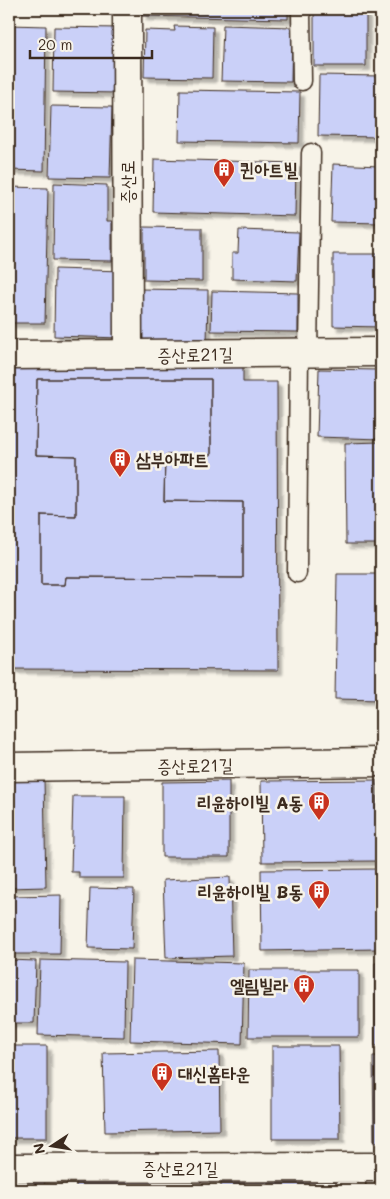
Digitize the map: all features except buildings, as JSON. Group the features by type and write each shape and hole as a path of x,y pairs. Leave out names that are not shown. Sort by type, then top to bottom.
{"street":[{"name":"증산로","path":"127,9 128,354"},
{"name":"증산로21길","path":"9,355 381,352"},
{"name":"증산로21길","path":"9,767 381,762"},
{"name":"증산로21길","path":"9,1168 351,1179 381,1167"}],"lane":[{"path":"301,9 302,81"},
{"path":"297,573 311,154"}],"place":[{"name":"퀸아트빌","path":"224,188"},
{"name":"삼부아파트","path":"120,478"},
{"name":"리윤하이빌 A동","path":"319,821"},
{"name":"리윤하이빌 B동","path":"319,910"},
{"name":"엘림빌라","path":"304,1004"},
{"name":"대신홈타운","path":"162,1092"}]}
